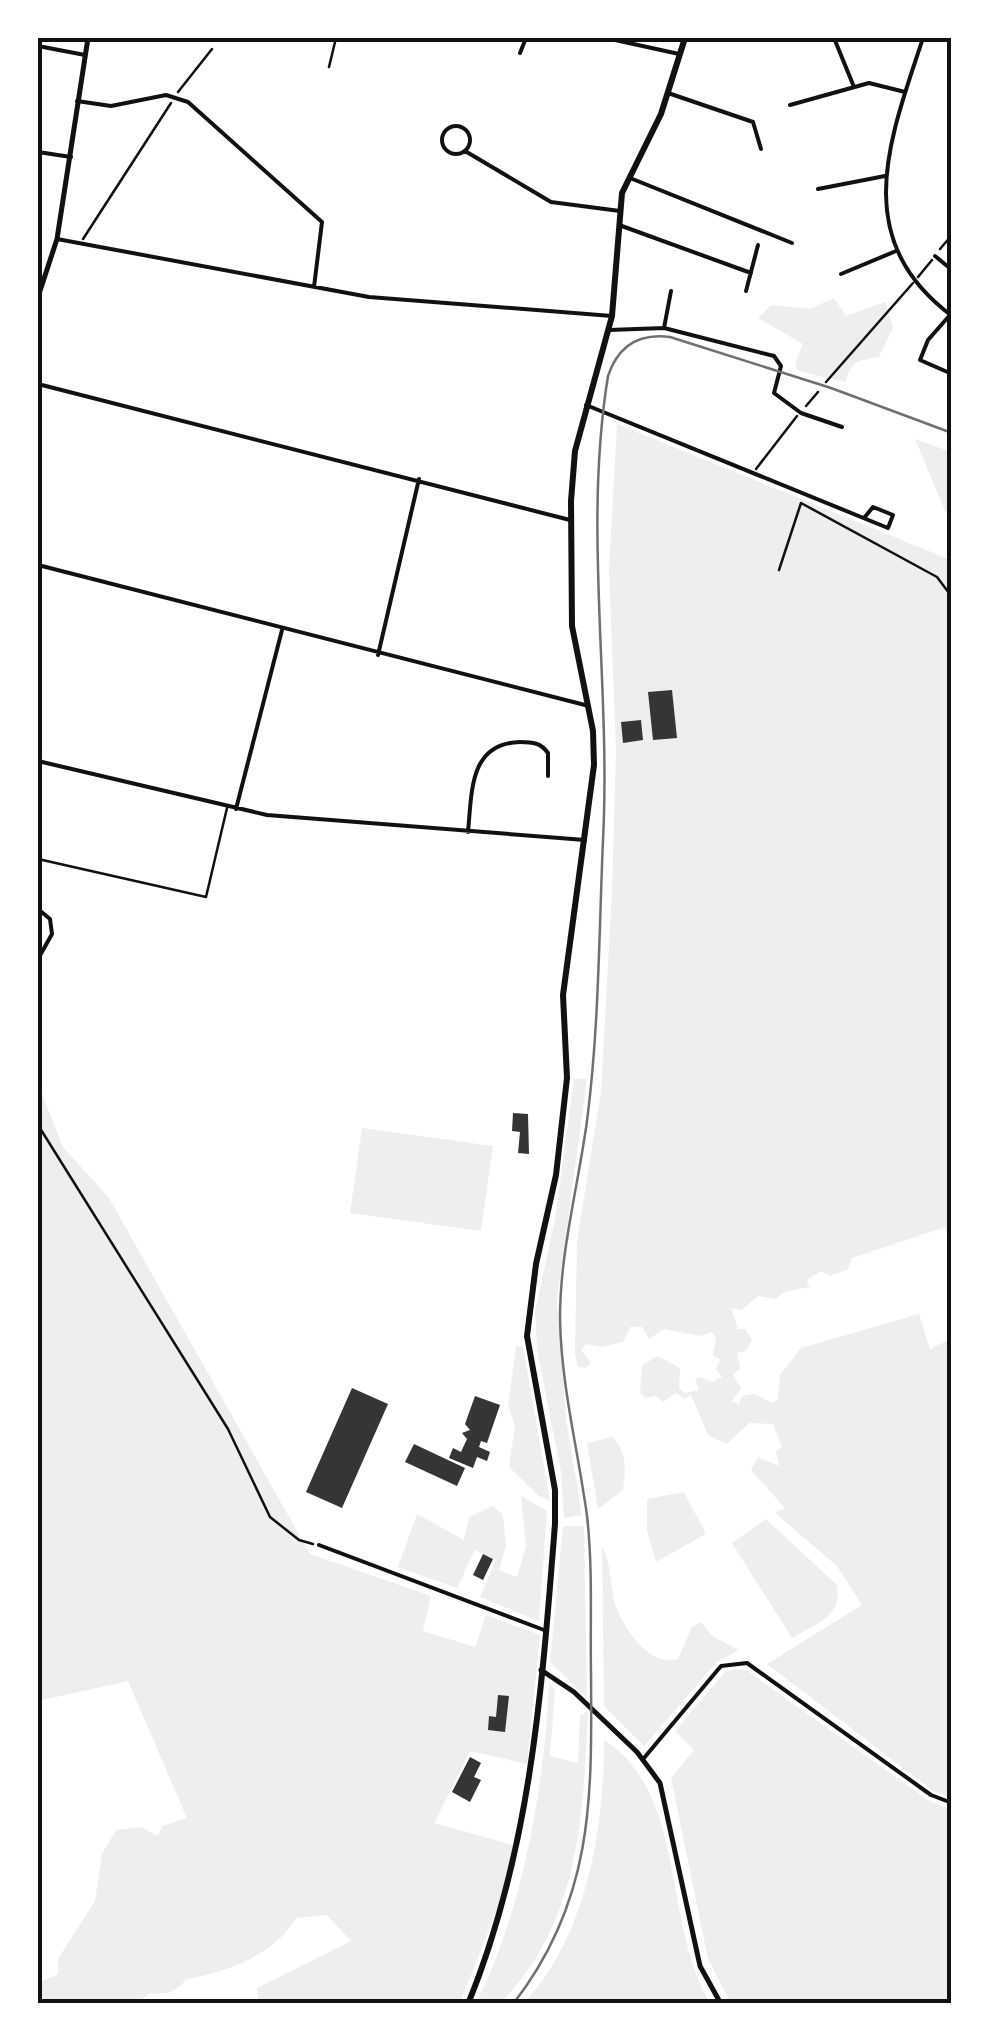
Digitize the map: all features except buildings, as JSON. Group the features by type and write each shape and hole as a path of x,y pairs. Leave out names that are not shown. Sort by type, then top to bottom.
{"main road":[{"path":"468,2004 506,1902 520,1836 546,1631 555,1490 527,1336 536,1264 556,1176 566,1078 563,995 586,840 594,751 572,626 570,520 575,451 612,316 620,210 628,177 668,93 685,38"}],"street":[{"path":"38,298 58,239 88,38"},
{"path":"520,53 526,38"},
{"path":"606,38 681,54"},
{"path":"834,38 854,87"},
{"path":"924,38 885,176 886,213 897,251 915,281 949,314"},
{"path":"38,46 85,55"},
{"path":"790,105 874,83 906,92"},
{"path":"668,93 754,122 761,149"},
{"path":"77,100 111,106 176,95 320,219 324,232 314,288"},
{"path":"454,126 466,129 470,138 465,150 458,154 446,148 446,130 454,126"},
{"path":"465,150 550,202 620,210"},
{"path":"38,152 71,157"},
{"path":"818,190 885,176"},
{"path":"628,177 792,242"},
{"path":"619,225 750,273"},
{"path":"58,239 369,297 612,316"},
{"path":"746,291 758,244"},
{"path":"841,274 897,251"},
{"path":"935,256 952,270"},
{"path":"664,328 671,291"},
{"path":"952,304 920,360 952,374"},
{"path":"608,330 664,328 777,357 781,366 774,391 801,413 842,426"},
{"path":"38,384 570,520"},
{"path":"585,405 888,528 893,515 873,507 864,518"},
{"path":"378,655 419,479"},
{"path":"38,565 378,655 588,705"},
{"path":"236,809 282,630"},
{"path":"514,734 515,742"},
{"path":"468,832 478,763 488,750 515,742 545,747 548,776"},
{"path":"38,761 228,808 332,822 586,840"},
{"path":"38,909 50,919 52,934 38,960"},
{"path":"319,1545 546,1631"},
{"path":"644,1758 721,1666 748,1662 931,1795 952,1802"},
{"path":"541,1670 574,1692 644,1758 660,1783 700,1966 721,2004"}],"lane":[{"path":"330,68 336,38"},
{"path":"38,859 206,897 228,808"}],"path":[{"path":"80,244 176,95 212,49"},
{"path":"826,382 915,281"},
{"path":"753,472 818,392"},
{"path":"779,570 801,503 937,576 952,597"},
{"path":"38,1124 228,1429 270,1517 299,1540 319,1545"}],"shaded area":[{"path":"834,298 846,316 885,302 893,327 879,357 853,366 846,382 798,371 795,363 803,344 758,318 771,305 810,309"},
{"path":"617,424 951,560 951,1259 945,1227 852,1258 848,1269 830,1276 821,1271 807,1280 810,1287 784,1292 776,1299 758,1296 741,1310 731,1308 738,1329 745,1329 752,1339 746,1351 737,1353 740,1368 733,1375 741,1389 732,1401 739,1404 742,1396 754,1394 773,1403 778,1399 780,1375 801,1348 919,1314 930,1349 951,1339 951,1797 933,1791 767,1664 862,1605 837,1566 775,1513 785,1508 751,1470 758,1457 779,1466 776,1451 782,1447 773,1424 749,1423 727,1444 708,1435 691,1395 684,1399 676,1393 663,1402 656,1396 645,1398 640,1392 642,1365 658,1356 680,1368 679,1388 685,1393 699,1390 695,1380 700,1377 712,1382 722,1377 716,1369 720,1360 713,1355 716,1338 712,1332 700,1336 664,1329 649,1339 642,1327 630,1327 623,1342 602,1347 586,1344 581,1350 591,1363 585,1368 578,1367 577,1241 601,1092 612,891 616,751 609,569"},
{"path":"915,439 951,452 951,525"},
{"path":"38,1020 39,1086 63,1147 109,1198 310,1554 431,1596 423,1631 475,1647 486,1615 540,1635 527,1764 470,1751 434,1823 513,1845 502,1897 460,2003 259,2003 257,1988 351,1941 327,1915 296,1918 275,1942 248,1960 186,1979 174,1990 150,1993 136,2003 38,2003 38,1983 58,1974 58,1959 95,1901 102,1854 116,1830 141,1827 158,1836 162,1826 187,1818 128,1681 38,1701"},
{"path":"574,1079 587,1079 557,1300 566,1419 582,1515 564,1518 561,1472 537,1349 535,1312 555,1219"},
{"path":"362,1128 493,1146 481,1231 350,1213"},
{"path":"516,1346 523,1346 550,1501 539,1496 509,1467 515,1425 508,1406"},
{"path":"613,1437 624,1462 623,1490 598,1509 587,1443"},
{"path":"684,1492 706,1534 656,1562 647,1531 647,1499"},
{"path":"521,1496 547,1511 539,1621 480,1597 496,1560 475,1550 457,1588 398,1567 417,1514 464,1540 469,1517 493,1506 503,1515 506,1546 499,1570 517,1577 526,1546"},
{"path":"766,1519 837,1585 836,1605 831,1612 792,1638 732,1543"},
{"path":"563,1526 584,1526 587,1698 550,1662"},
{"path":"602,1546 617,1610 647,1651 657,1658 678,1659 692,1627 701,1622 712,1636 739,1650 717,1662 644,1746 604,1706"},
{"path":"746,1670 928,1800 951,1810 951,2003 731,2003 708,1959 671,1778 694,1750 675,1731 725,1672"},
{"path":"549,1680 555,1691 550,1756 578,1763 580,1716 588,1711 579,1829 572,1866 547,1937 527,1971 501,2003 476,2003 506,1929 529,1846 543,1760"},
{"path":"604,1740 630,1763 649,1792 661,1825 695,1971 710,2003 524,2003 563,1946 588,1879 600,1809"}],"tram line":[{"path":"513,2004 540,1965 574,1887 583,1846 591,1763 589,1536 560,1318 566,1244 587,1121 596,1016 604,782 598,492 608,376 631,344 649,337 670,337 831,388 952,433"}]}
